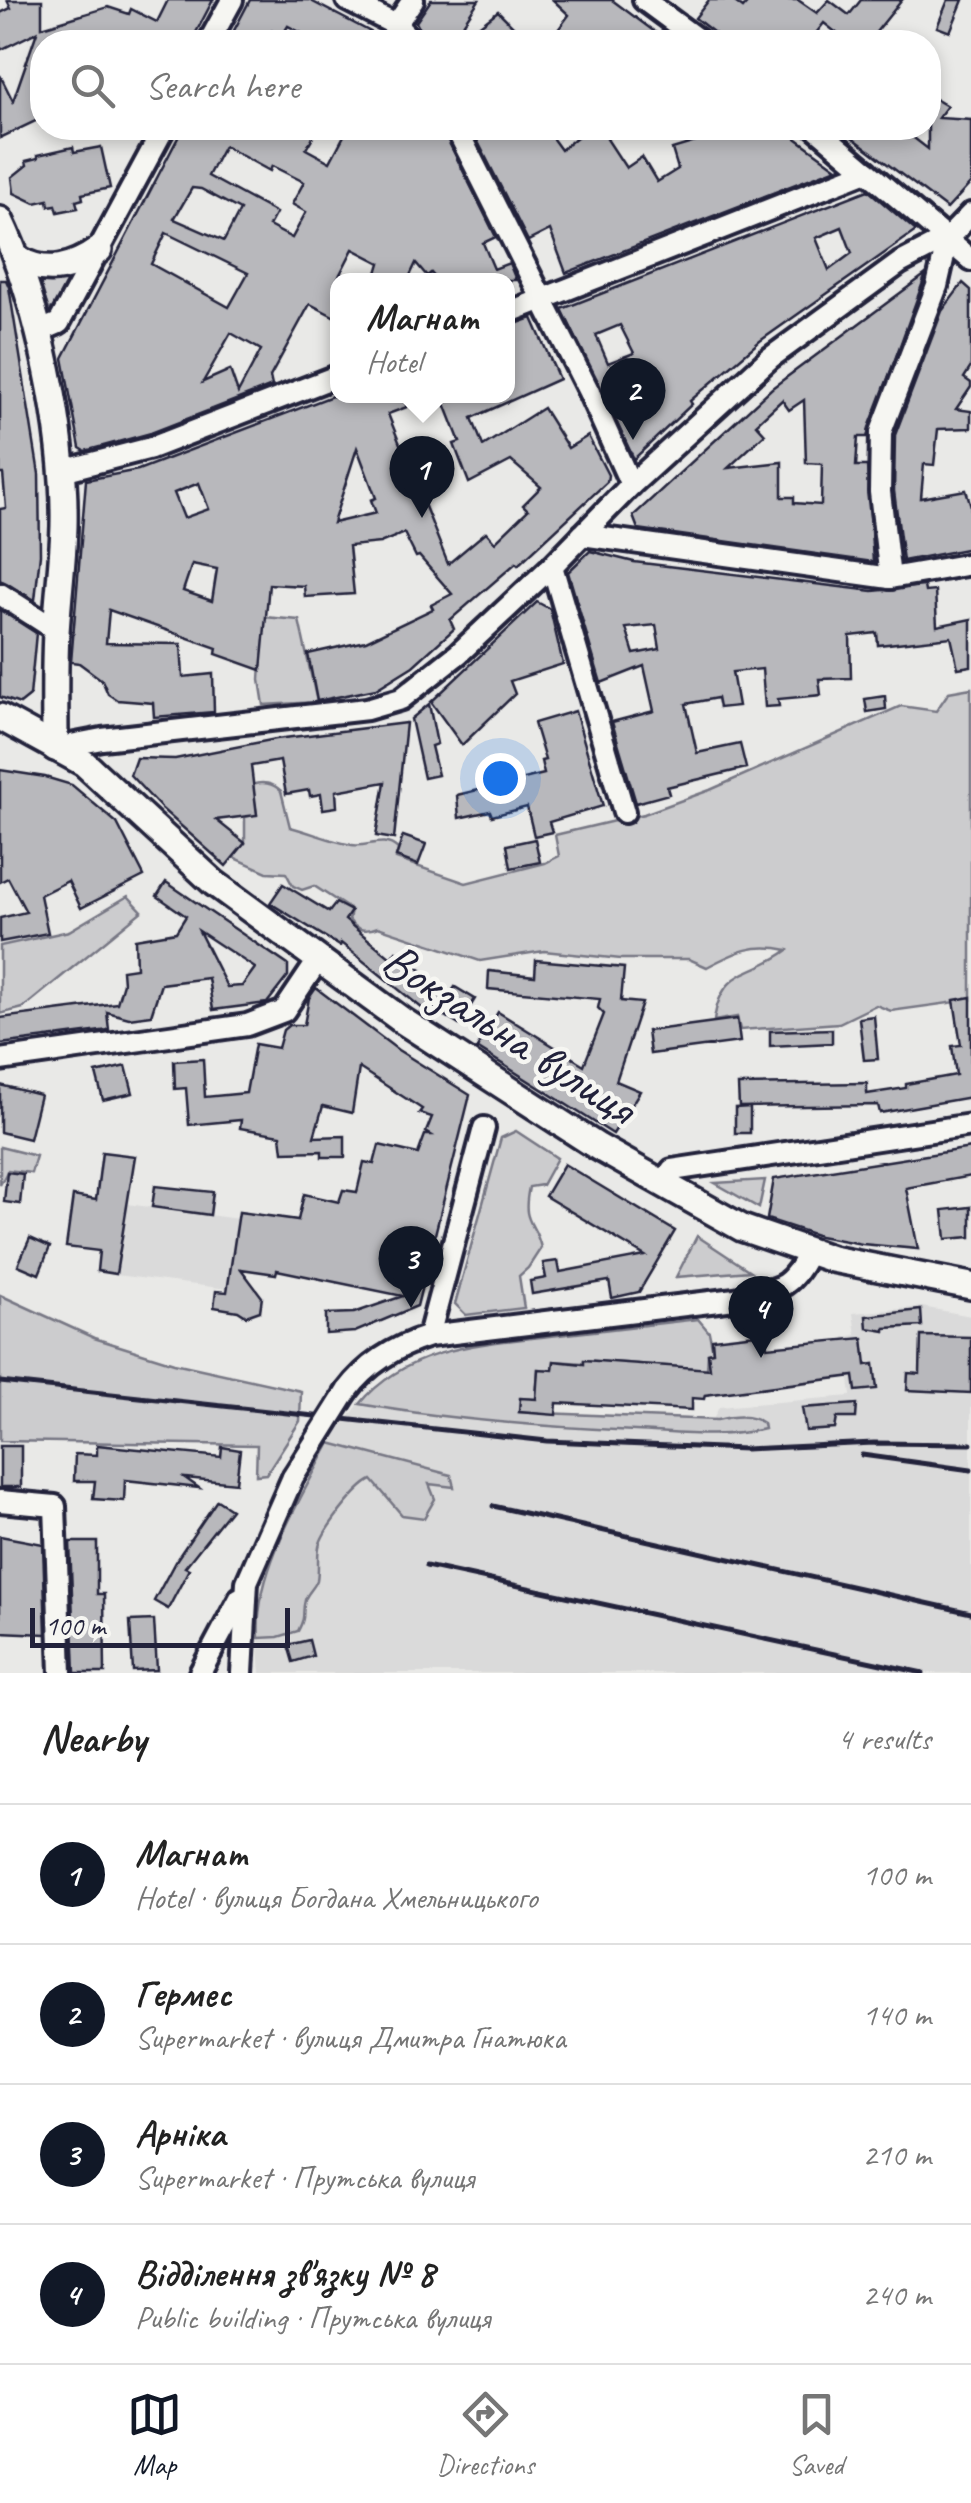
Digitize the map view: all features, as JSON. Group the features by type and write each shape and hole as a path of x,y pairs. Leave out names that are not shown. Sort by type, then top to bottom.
{"main road":[{"path":"6,238 40,268 82,262 99,250"},
{"path":"6,238 38,332 62,471 64,524 56,630 56,748"},
{"name":"Вокзальна вулиця","path":"0,717 84,763 214,883 403,1021 598,1147 742,1228 883,1270 971,1286"}],"street":[{"path":"216,30 232,0"},
{"path":"347,0 401,30"},
{"path":"396,25 413,0"},
{"path":"644,0 685,30"},
{"path":"38,332 59,323 158,140"},
{"path":"462,140 589,392 631,485"},
{"path":"830,140 971,260"},
{"path":"515,310 867,171"},
{"path":"56,748 102,739 367,709 401,700 458,654 631,485 770,358 900,263 948,238 971,214"},
{"path":"890,578 880,492 881,432 936,286 948,238"},
{"path":"62,471 152,448 330,379"},
{"path":"582,535 890,578 971,564"},
{"path":"552,566 624,812"},
{"path":"0,594 56,630"},
{"path":"0,1060 247,1025 284,1011 319,959"},
{"path":"664,1184 672,1170 971,1125"},
{"path":"430,1336 484,1128"},
{"path":"200,1673 247,1582 293,1477 347,1391 358,1376 377,1362 430,1336 735,1299 775,1289 796,1278 809,1251"},
{"path":"0,1501 55,1506 61,1673"},
{"path":"242,1673 247,1582"}],"shaded area":[{"path":"68,277 69,283 55,308 49,309 39,279"},
{"path":"264,617 299,620 317,702 264,705 260,680"},
{"path":"971,688 971,1000 891,1011 876,1005 839,1023 740,1030 737,1017 714,1021 724,990 741,975 788,950 746,950 707,967 689,959 621,959 544,951 480,961 378,927 359,928 349,920 351,910 314,886 302,890 293,886 286,873 267,872 233,857 245,843 245,817 257,814 252,785 263,783 281,791 290,827 352,845 387,843 398,849 396,859 466,883 559,856 555,835 644,814 710,790 901,706 936,711 949,692"},
{"path":"128,896 142,911 23,1008 0,1014 0,946 69,931"},
{"path":"516,1131 557,1158 542,1185 529,1187 528,1216 541,1248 519,1276 524,1308 466,1315 455,1304 501,1138"},
{"path":"0,1147 36,1156 31,1173 8,1170 0,1185"},
{"path":"765,1180 759,1208 715,1183"},
{"path":"127,1204 238,1219 231,1267 236,1290 116,1275"},
{"path":"697,1236 750,1271 676,1277"},
{"path":"0,1295 94,1338 174,1363 301,1391 300,1421 266,1474 256,1475 257,1445 0,1441"},
{"path":"922,1307 971,1316 971,1673 261,1673 256,1615 268,1575 308,1481 330,1442 366,1395 615,1422 712,1422 719,1407 851,1396 844,1337 856,1335 853,1313"},
{"path":"698,1319 709,1332 713,1352 708,1353 707,1369 554,1361 553,1370 538,1369 536,1399 521,1398 519,1412 717,1420 741,1417 758,1420 764,1429 700,1434 566,1427 463,1419 360,1404 379,1384 402,1369 451,1350"},
{"path":"330,1443 451,1475 454,1487 429,1484 435,1499 424,1518 402,1515 372,1480 366,1484 326,1531 318,1551 317,1580 305,1600 298,1631 259,1638 263,1589 271,1563"}],"building":[{"path":"7,0 42,0 42,27 108,7 129,14 131,9 157,22 168,0 213,0 197,30 30,30 30,35 0,50 0,13 11,8"},
{"path":"250,0 309,0 367,30 296,30 288,26 286,30 234,30"},
{"path":"431,0 479,0 459,30 420,30 416,22"},
{"path":"553,0 612,0 652,30 558,30 569,15"},
{"path":"709,0 732,0 743,8 750,0 798,0 817,13 829,0 849,15 861,0 902,0 878,30 833,30 824,23 818,30 710,30 695,18"},
{"path":"948,0 963,0 950,32 937,27"},
{"path":"498,11 517,30 473,30"},
{"path":"30,52 30,124 0,138 0,75 13,101"},
{"path":"941,118 971,120 971,183 947,209 856,140 916,140 928,149 928,140 941,140"},
{"path":"177,140 311,140 306,149 330,162 342,140 448,140 496,237 483,243 494,269 509,263 513,273 424,273 416,263 411,273 377,273 380,263 353,249 341,273 330,273 330,314 310,304 270,377 272,386 151,433 85,451 80,448 63,358","holes":["224,146 270,171 272,166 304,182 292,204 306,212 292,238 269,226 276,213 208,176","192,188 240,210 224,241 174,219","166,233 248,273 229,307 151,264","231,333 261,350 238,393 230,370 203,382"]},
{"path":"477,140 554,140 561,150 573,140 608,140 626,168 642,157 657,182 678,169 672,149 702,140 798,140 837,168 566,273 550,230 528,241"},
{"path":"73,147 74,152 101,147 110,188 82,194 83,199 76,201 78,208 58,212 56,205 49,206 48,200 35,203 14,193 12,177 27,165 26,161"},
{"path":"868,190 916,231 760,341 690,401 692,404 634,459 562,309","holes":["842,227 852,253 829,270 816,238","620,325 634,353 608,363 596,335"]},
{"path":"926,274 867,437 858,437 856,466 867,466 873,562 638,529 633,516 772,388","holes":["782,400 789,410 804,400 806,463 822,464 821,505 794,503 794,497 782,497 782,462 728,468 765,434 756,424"]},
{"path":"0,280 6,280 9,287 39,474 40,554 35,600 0,580 0,509 6,508 0,474"},
{"path":"963,283 971,290 971,367 964,378 971,387 956,409 971,411 971,428 938,429 934,465 924,464 921,498 966,490 971,506 971,548 903,561 894,491 895,435 942,311"},
{"path":"532,318 559,379 515,399 515,324"},
{"path":"330,397 330,403 406,403 407,407 388,414 448,564 486,532 495,542 528,510 523,505 541,487 511,461 469,483 454,444 460,442 445,403 505,403 472,418 483,446 543,408 568,448 588,436 608,475 607,482 518,565 450,620 454,629 413,666 376,689 317,701 308,654 366,641 433,609 431,605 452,594 416,557 404,533 380,543 349,546 354,594 305,597 304,586 269,584 261,670 216,654 217,648 109,610 106,643 181,644 183,677 213,674 214,712 154,717 153,703 117,700 108,694 102,680 79,663 71,662 86,480 138,470","holes":["357,448 376,498 371,500 376,513 333,523","199,483 209,509 184,518 174,493","192,564 217,569 212,601 183,591"]},
{"path":"590,551 634,562 873,591 924,586 925,592 935,591 937,626 971,619 971,666 958,668 951,637 878,645 877,633 850,636 851,678 819,679 821,695 778,699 779,706 765,707 762,669 732,672 738,706 719,708 717,698 686,704 697,753 740,744 746,768 667,787 669,794 636,803 612,722 654,711 644,666 601,683 568,572","holes":["656,625 660,649 634,654 626,628"]},
{"path":"537,602 550,609 563,664 510,681 515,694 462,745 431,702"},
{"path":"0,610 36,633 30,696 20,704 0,697"},
{"path":"885,696 886,709 867,712 865,699"},
{"path":"429,704 437,744 431,746 438,775 424,778 411,719"},
{"path":"575,711 603,806 549,822 552,832 534,836 527,807 492,816 490,811 459,818 457,795 544,774 541,761 545,760 534,723"},
{"path":"406,723 394,839 376,836 385,782 336,791 337,807 323,809 321,794 310,796 309,790 286,794 280,761 251,766 257,815 216,820 245,843 226,866 130,775 136,758 175,759 276,739"},
{"path":"0,770 72,785 117,823 144,876 81,908 68,881 40,895 48,933 0,942 0,918 26,912 8,878 0,882"},
{"path":"403,836 426,844 418,865 396,857"},
{"path":"535,839 540,862 511,868 507,845"},
{"path":"166,882 288,965 288,976 267,1003 213,1010 208,978 161,984 151,1015 129,1018 107,1012 109,1030 0,1044 0,1018 117,1003 122,970 136,968 135,939 176,932 186,916 157,896","holes":["199,931 255,968 242,986 227,987"]},
{"path":"283,884 329,912 336,903 351,911 345,920 391,958 396,951 451,993 455,987 475,999 459,1025 432,1008 428,1013 341,943 340,946 270,903"},
{"path":"536,960 624,968 621,1001 642,1003 616,1081 640,1091 613,1134 477,1048 498,1012 584,1065 604,1014 598,1008 600,999 488,989 489,971 535,976"},
{"path":"316,988 398,1050 470,1095 417,1306 355,1332 326,1334 326,1314 354,1313 403,1296 277,1270 276,1274 241,1269 262,1297 260,1311 246,1316 214,1307 216,1291 227,1292 239,1212 298,1220 304,1194 339,1202 343,1190 357,1192 364,1162 374,1164 379,1145 418,1154 425,1135 431,1135 426,1132 432,1117 419,1113 422,1109 359,1068 352,1113 323,1106 314,1137 345,1136 345,1157 322,1157 322,1151 283,1152 281,1135 240,1128 241,1120 189,1125 186,1088 175,1089 174,1061 203,1059 205,1097 246,1093 255,1044 278,1048 283,1030 289,1025 304,1025 309,998"},
{"path":"971,997 971,1097 880,1113 878,1105 739,1107 738,1085 867,1083 867,1094 956,1075 952,1046 961,1045 954,1000"},
{"path":"874,1016 878,1059 864,1060 859,1018"},
{"path":"737,1019 740,1042 650,1054 647,1031"},
{"path":"832,1029 832,1043 770,1046 770,1031"},
{"path":"126,1066 133,1093 103,1100 96,1073"},
{"path":"0,1085 40,1095 29,1139 0,1132"},
{"path":"750,1107 750,1133 735,1133 735,1108"},
{"path":"971,1148 971,1176 906,1188 918,1249 819,1236 767,1219 774,1179"},
{"path":"102,1152 135,1156 116,1274 97,1271 99,1251 66,1247 73,1196 96,1200"},
{"path":"564,1164 675,1231 639,1292 612,1298 609,1281 532,1294 530,1281 546,1278 543,1263 558,1261 560,1272 645,1256 545,1196"},
{"path":"7,1172 23,1174 20,1204 4,1202"},
{"path":"155,1186 213,1192 210,1215 152,1207"},
{"path":"971,1207 971,1237 946,1239 943,1210"},
{"path":"30,1238 50,1247 39,1274 18,1265"},
{"path":"921,1310 922,1326 885,1331 867,1328 866,1316"},
{"path":"765,1333 767,1347 863,1338 866,1365 874,1364 877,1389 856,1391 854,1376 705,1395 704,1399 692,1398 692,1410 557,1403 556,1415 519,1412 520,1398 536,1399 538,1369 553,1370 554,1361 710,1369 708,1353 713,1352 712,1339"},
{"path":"921,1336 971,1337 971,1393 907,1390 908,1373 920,1374"},
{"path":"857,1404 856,1418 837,1418 835,1429 806,1431 802,1408"},
{"path":"97,1445 221,1457 222,1447 240,1450 236,1483 185,1478 199,1488 125,1480 124,1501 93,1499 95,1481 74,1481 75,1454 97,1455"},
{"path":"0,1446 21,1446 21,1487 0,1487"},
{"path":"217,1500 231,1509 185,1567 189,1569 168,1609 154,1601"},
{"path":"0,1536 43,1544 46,1634 0,1632"},
{"path":"70,1542 97,1542 97,1594 104,1594 105,1673 75,1673"},
{"path":"154,1620 157,1670 133,1671 130,1621"},
{"path":"309,1640 313,1656 293,1662 288,1645"}],"railway":[{"path":"0,1382 547,1441 745,1449 874,1443 971,1444"},
{"path":"862,1455 971,1470"},
{"path":"493,1506 971,1613"},
{"path":"426,1566 923,1673"}],"place":[{"name":"Гермес","path":"633,440"},
{"name":"Магнат","path":"422,518"},
{"name":"Арніка","path":"411,1308"},
{"name":"Відділення зв'язку № 8","path":"761,1358"}]}
